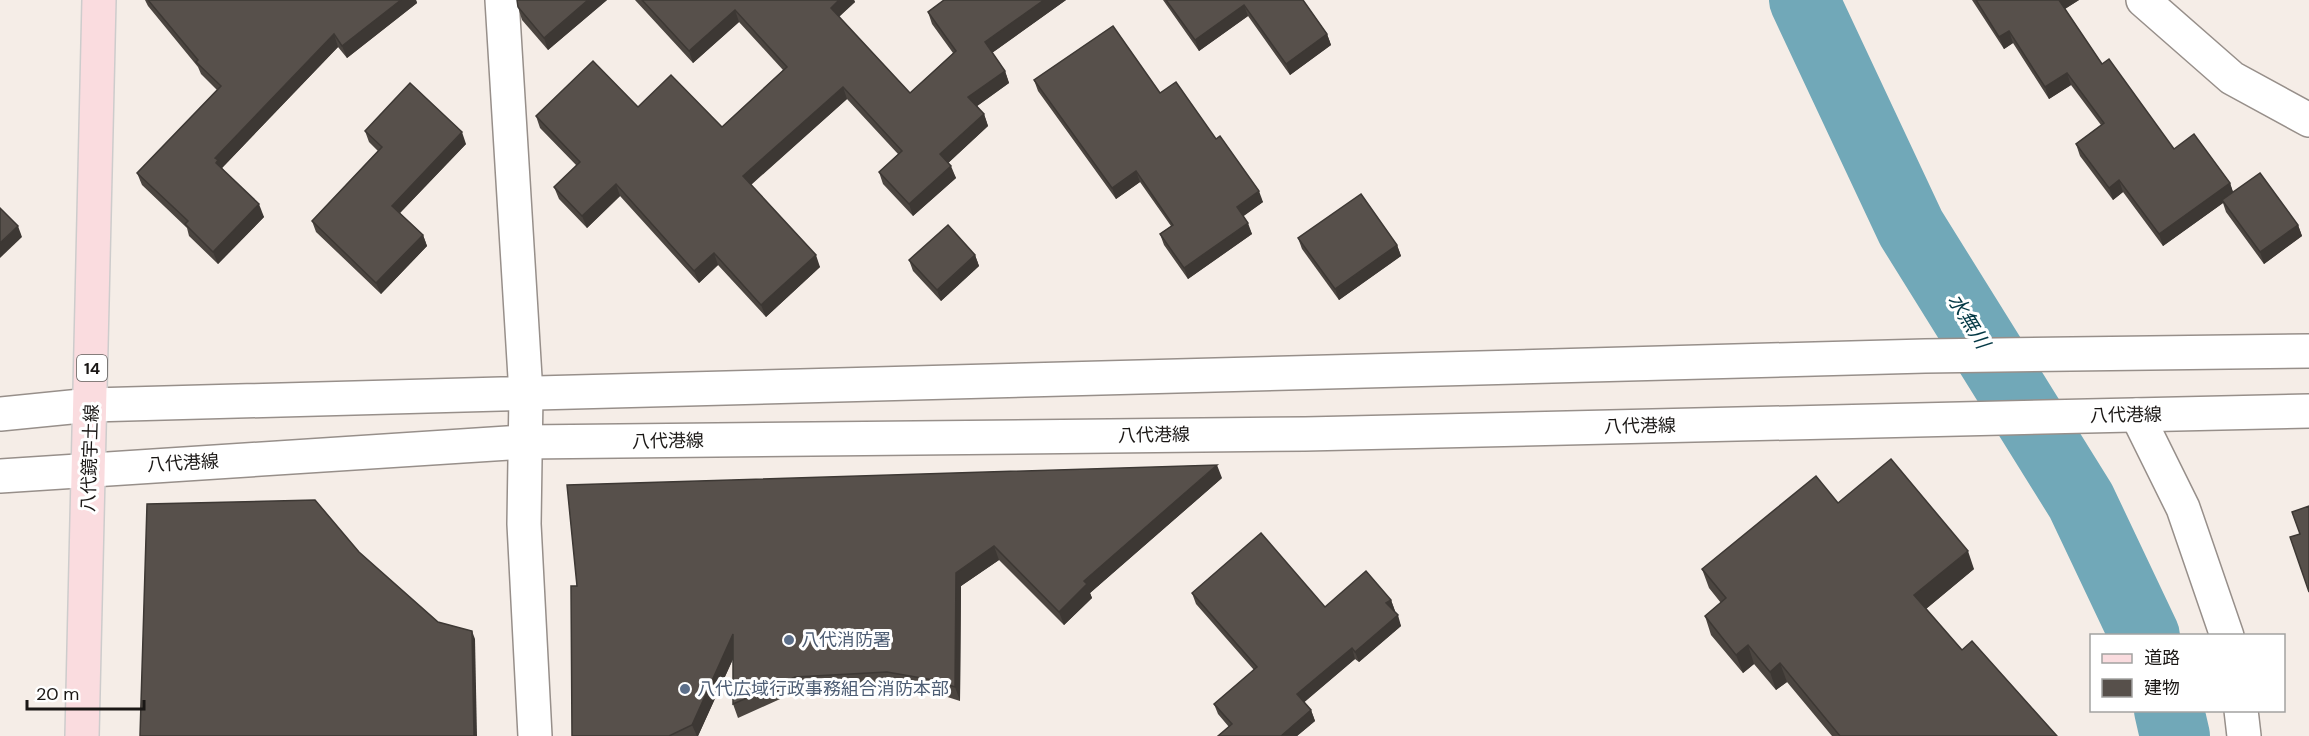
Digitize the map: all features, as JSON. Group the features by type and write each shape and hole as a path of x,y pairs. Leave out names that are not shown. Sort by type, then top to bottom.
{"main road":[{"name":"八代鏡宇土線","path":"82,736 99,0"},
{"path":"502,0 526,394 524,524 535,736"},
{"path":"2143,0 2232,78 2309,120"},
{"path":"0,414 91,405 1179,374 1925,356 2309,351"},
{"name":"八代港線","path":"0,476 524,442 1305,434 2309,411"},
{"path":"2137,415 2183,508 2226,634"},
{"path":"2241,712 2244,736"}],"building":[{"path":"148,0 401,0 342,46 334,34 215,158 218,160 216,163 259,204 213,252 185,224 188,221 137,173 221,86 196,62 198,60"},
{"path":"517,0 588,0 544,38 518,7"},
{"path":"642,0 839,0 831,8 910,93 956,51 928,12 944,0 1044,0 985,42 1005,71 968,97 984,114 940,154 951,166 909,204 879,172 902,151 843,87 743,176 816,255 761,305 714,253 694,271 616,184 582,216 554,187 580,162 536,116 593,61 638,107 671,75 722,127 787,67 735,10 689,51"},
{"path":"1166,0 1303,0 1327,34 1286,64 1244,5 1195,40"},
{"path":"1976,0 2059,0 2102,64 2109,59 2174,149 2194,134 2230,183 2159,234 2119,180 2109,188 2076,144 2104,123 2067,73 2045,87 2009,31 1999,37"},
{"path":"1113,26 1160,93 1176,82 1216,139 1220,136 1259,191 1237,207 1248,223 1184,268 1160,234 1173,225 1136,171 1112,188 1034,80"},
{"path":"410,83 462,132 392,206 423,235 376,283 312,221 382,147 365,131"},
{"path":"2260,173 2298,225 2260,252 2222,200"},
{"path":"1361,194 1397,245 1335,289 1298,238"},
{"path":"0,208 18,226 0,243"},
{"path":"948,225 975,255 937,290 909,260"},
{"path":"1891,459 1968,551 1914,595 1962,650 1972,641 2057,736 1840,736 1780,663 1770,672 1748,645 1736,655 1705,616 1726,598 1702,569 1816,476 1838,503"},
{"path":"1217,465 1084,581 1087,584 1059,612 994,546 956,573 955,687 933,680 887,672 795,677 733,704 733,634 692,725 669,736 572,736 571,586 577,586 567,485"},
{"path":"315,500 359,552 438,622 472,631 474,736 140,736 147,504"},
{"path":"2309,506 2309,592 2290,537 2300,534 2292,512"},
{"path":"1261,533 1325,607 1366,571 1391,600 1386,603 1398,615 1355,652 1352,648 1297,694 1311,710 1281,736 1218,736 1232,724 1214,704 1257,667 1192,593"}],"waterway":[{"name":"水無川","path":"1804,0 1911,228 2081,501 2144,634"},
{"name":"水無川","path":"2169,712 2175,736"}],"place":[{"name":"八代消防署","path":"789,640"},
{"name":"八代広域行政事務組合消防本部","path":"685,689"}]}
